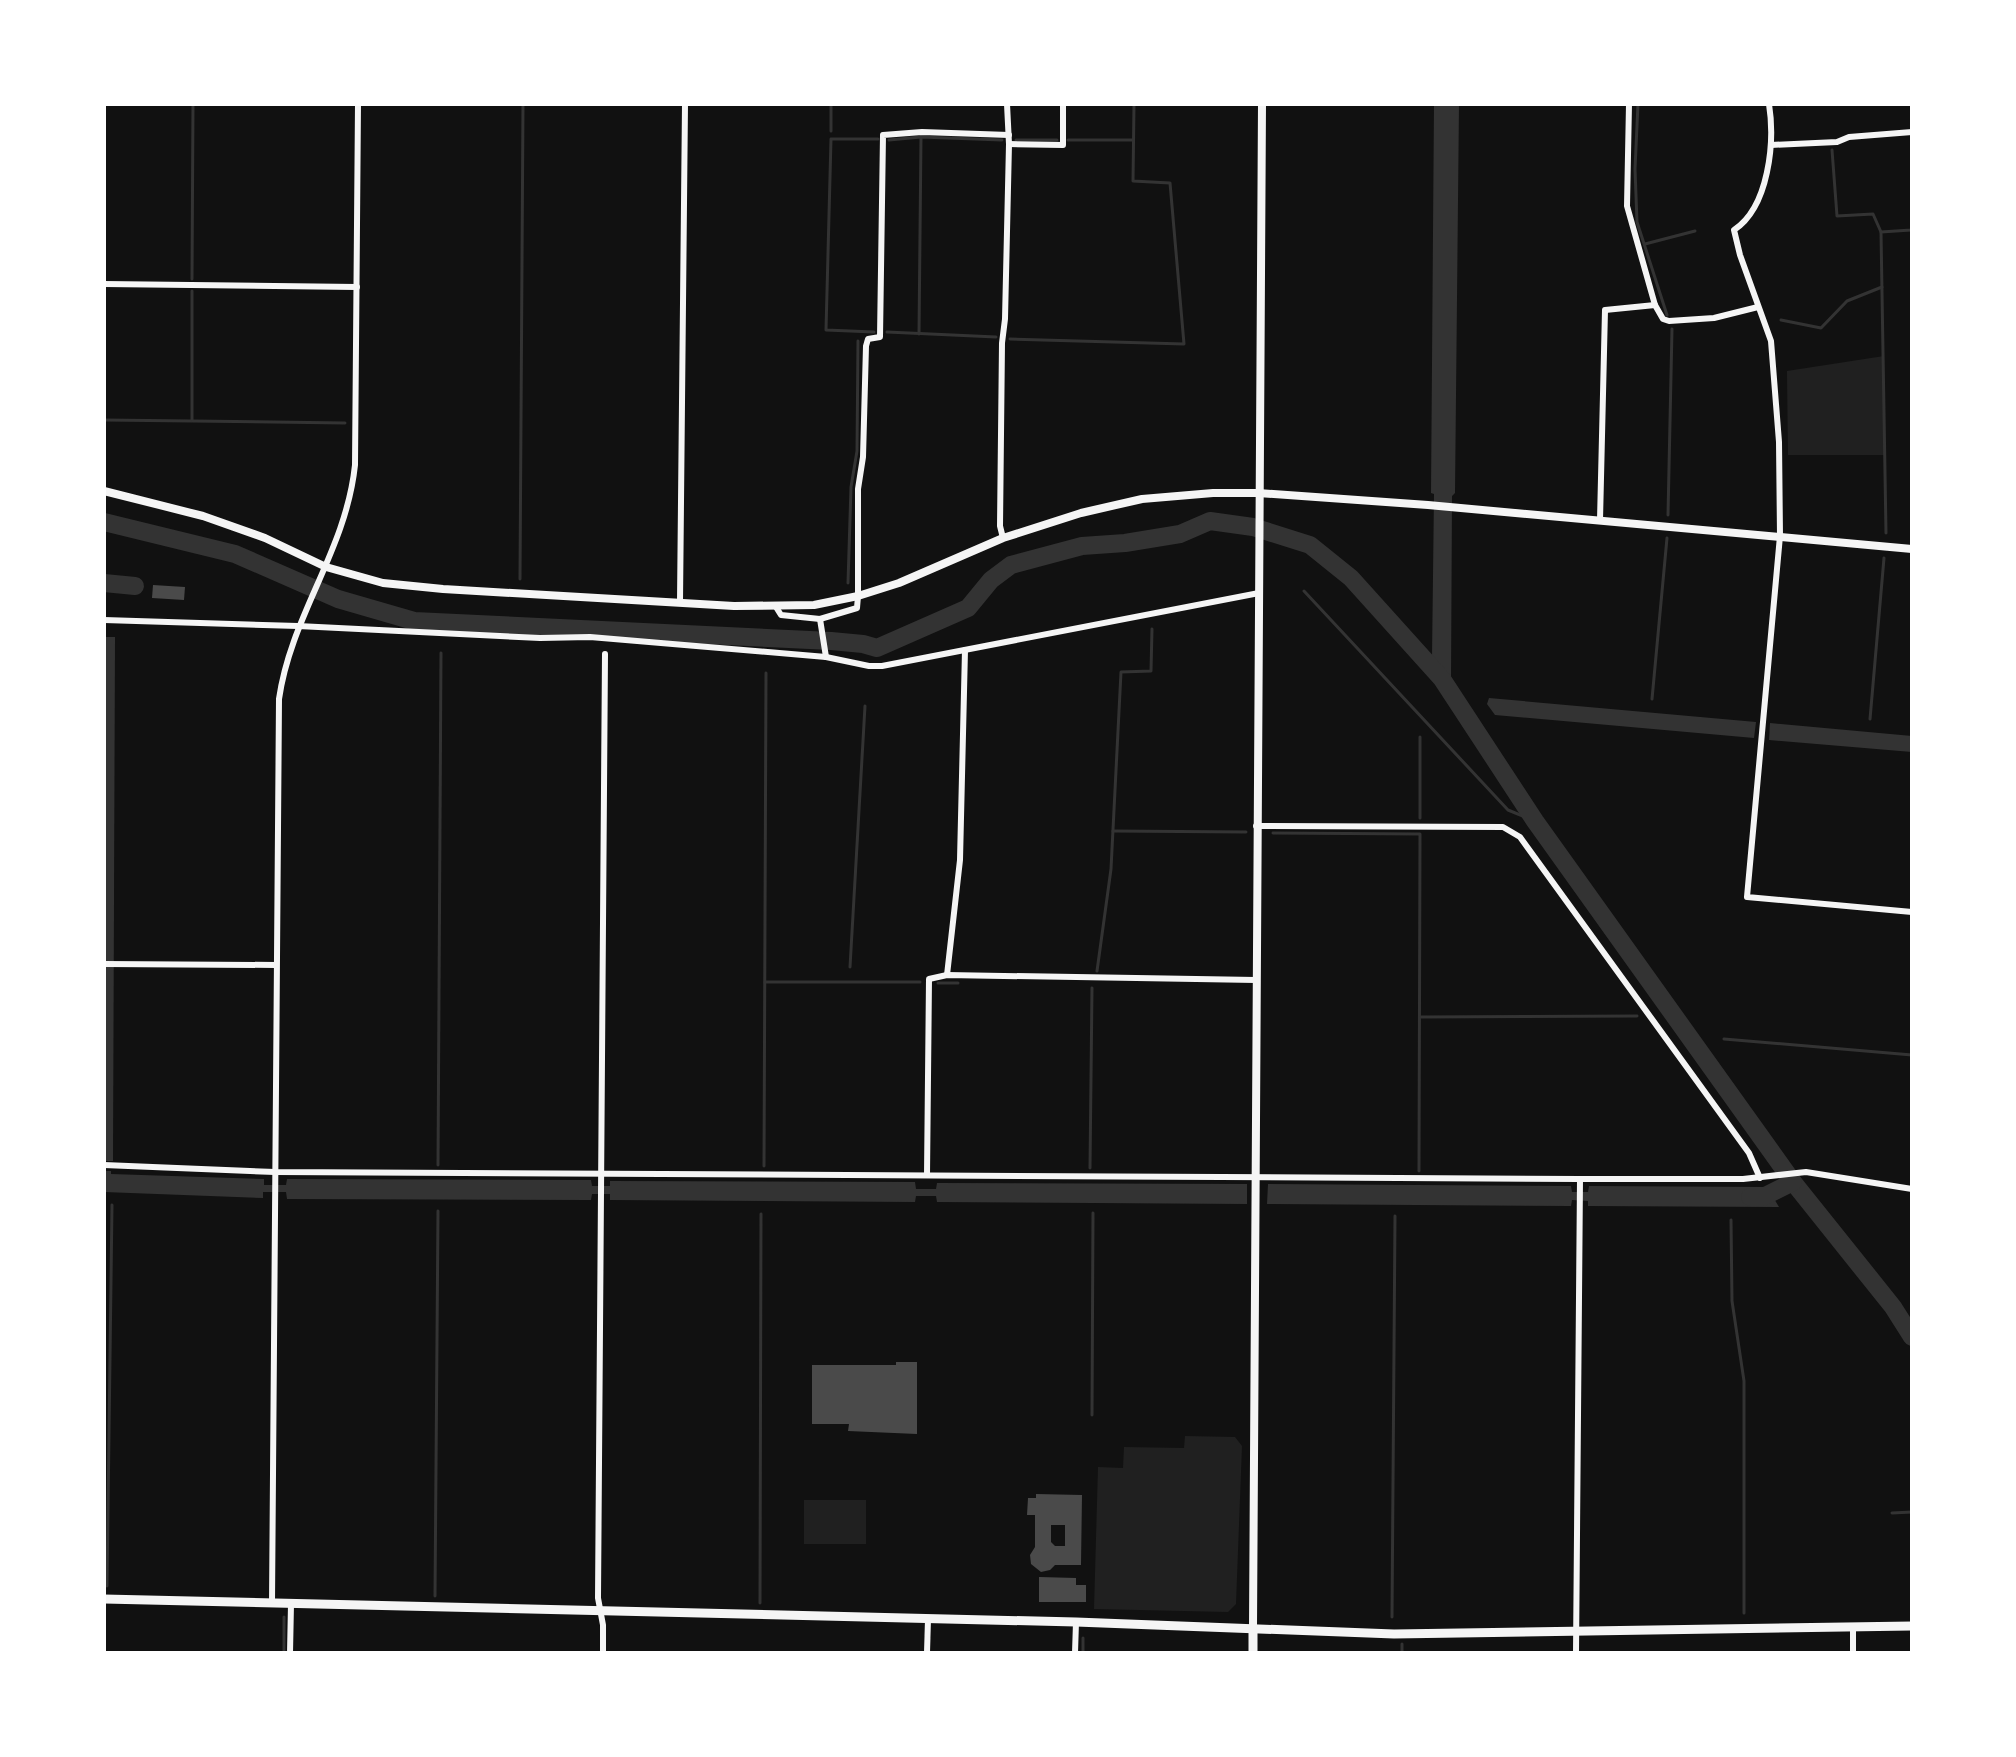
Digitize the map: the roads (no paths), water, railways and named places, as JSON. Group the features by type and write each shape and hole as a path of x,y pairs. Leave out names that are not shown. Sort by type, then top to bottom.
{"main road":[{"path":"104,1599 1076,1622 1394,1634 1912,1626"},
{"path":"1253,1628 1253,1653"}],"street":[{"path":"272,1603 279,699 282,677 298,626 324,572 352,498 355,465 358,104"},
{"path":"680,602 685,104"},
{"path":"1003,538 1000,526 1009,144 1007,104"},
{"path":"1009,144 1063,145 1063,104"},
{"path":"1253,1628 1262,104"},
{"path":"1629,104 1627,206 1655,305 1663,319 1714,318 1758,307"},
{"path":"1769,104 1771,145 1761,191 1747,221 1734,230 1771,341 1779,442 1780,536 1747,897 1912,912"},
{"path":"776,607 781,615 820,620 857,608 858,489 863,457 866,346 868,339 880,337 883,135 922,132 1009,135"},
{"path":"1771,145 1837,142 1849,137 1912,132"},
{"path":"104,284 357,287"},
{"path":"1600,520 1605,310 1655,305"},
{"path":"104,491 231,525 265,538 324,572 409,586 776,607 814,605 858,596 899,583 1003,538 1081,513 1142,499 1213,493 1258,493 1428,505 1912,549"},
{"path":"104,620 540,638 590,637 825,654 869,666 882,666 1259,593"},
{"path":"820,620 825,654"},
{"path":"947,975 960,860 965,650"},
{"path":"603,1653 598,1598 605,654"},
{"path":"1256,826 1503,827 1520,837 1764,1178"},
{"path":"104,964 276,965"},
{"path":"927,1175 929,979 947,975 1256,980"},
{"path":"104,1165 275,1172 1580,1179 1764,1178 1806,1172 1912,1189"},
{"path":"1576,1653 1580,1179"},
{"path":"290,1653 291,1604"},
{"path":"927,1653 928,1619"},
{"path":"1075,1653 1076,1622"},
{"path":"1853,1627 1853,1653"}],"waterway":[{"path":"192,279 193,104"},
{"path":"520,579 523,104"},
{"path":"831,104 831,131"},
{"path":"1010,339 1184,344 1170,183 1133,181 1134,104"},
{"path":"1638,104 1635,169 1637,222 1667,315"},
{"path":"889,140 921,137 1002,140"},
{"path":"919,334 921,137"},
{"path":"874,332 826,330 831,139 878,139"},
{"path":"1016,140 1057,140"},
{"path":"1068,140 1132,140"},
{"path":"1832,150 1837,216 1873,214 1881,232"},
{"path":"1886,533 1881,232 1911,230 1912,227"},
{"path":"1645,244 1695,231"},
{"path":"1781,320 1821,328 1847,301 1882,287"},
{"path":"104,420 192,421 192,291"},
{"path":"1668,515 1672,329"},
{"path":"887,332 996,337"},
{"path":"848,583 851,487 857,451 858,341"},
{"path":"193,421 345,423"},
{"path":"104,522 235,554 338,599 414,621 831,641 877,648 968,608 991,580 1011,565 1082,546 1180,534 1210,521 1253,527 1310,545 1351,578 1442,679 1535,821 1793,1182 1893,1307 1912,1337"},
{"path":"1652,699 1667,538"},
{"path":"1870,719 1884,558"},
{"path":"104,583 135,586"},
{"path":"1304,591 1508,810 1535,821"},
{"path":"1097,971 1111,869 1121,672 1151,671 1152,629"},
{"path":"438,1165 441,653"},
{"path":"1442,668 1442,679"},
{"path":"764,1166 766,673"},
{"path":"850,967 865,706"},
{"path":"1420,737 1420,818"},
{"path":"1113,831 1246,832"},
{"path":"1273,833 1420,834 1419,1171"},
{"path":"765,982 920,982"},
{"path":"938,983 958,983"},
{"path":"1090,1168 1092,988"},
{"path":"1421,1017 1637,1016"},
{"path":"1724,1039 1912,1055"},
{"path":"1750,1197 1763,1197 1793,1182"},
{"path":"107,1586 112,1205"},
{"path":"435,1596 438,1211"},
{"path":"1092,1415 1093,1213"},
{"path":"760,1603 761,1214"},
{"path":"1392,1617 1395,1216"},
{"path":"1731,1220 1732,1301 1744,1381 1744,1613"},
{"path":"1892,1513 1912,1512"},
{"path":"284,1617 284,1653"},
{"path":"1083,1638 1083,1653"},
{"path":"1402,1644 1402,1653"}]}
